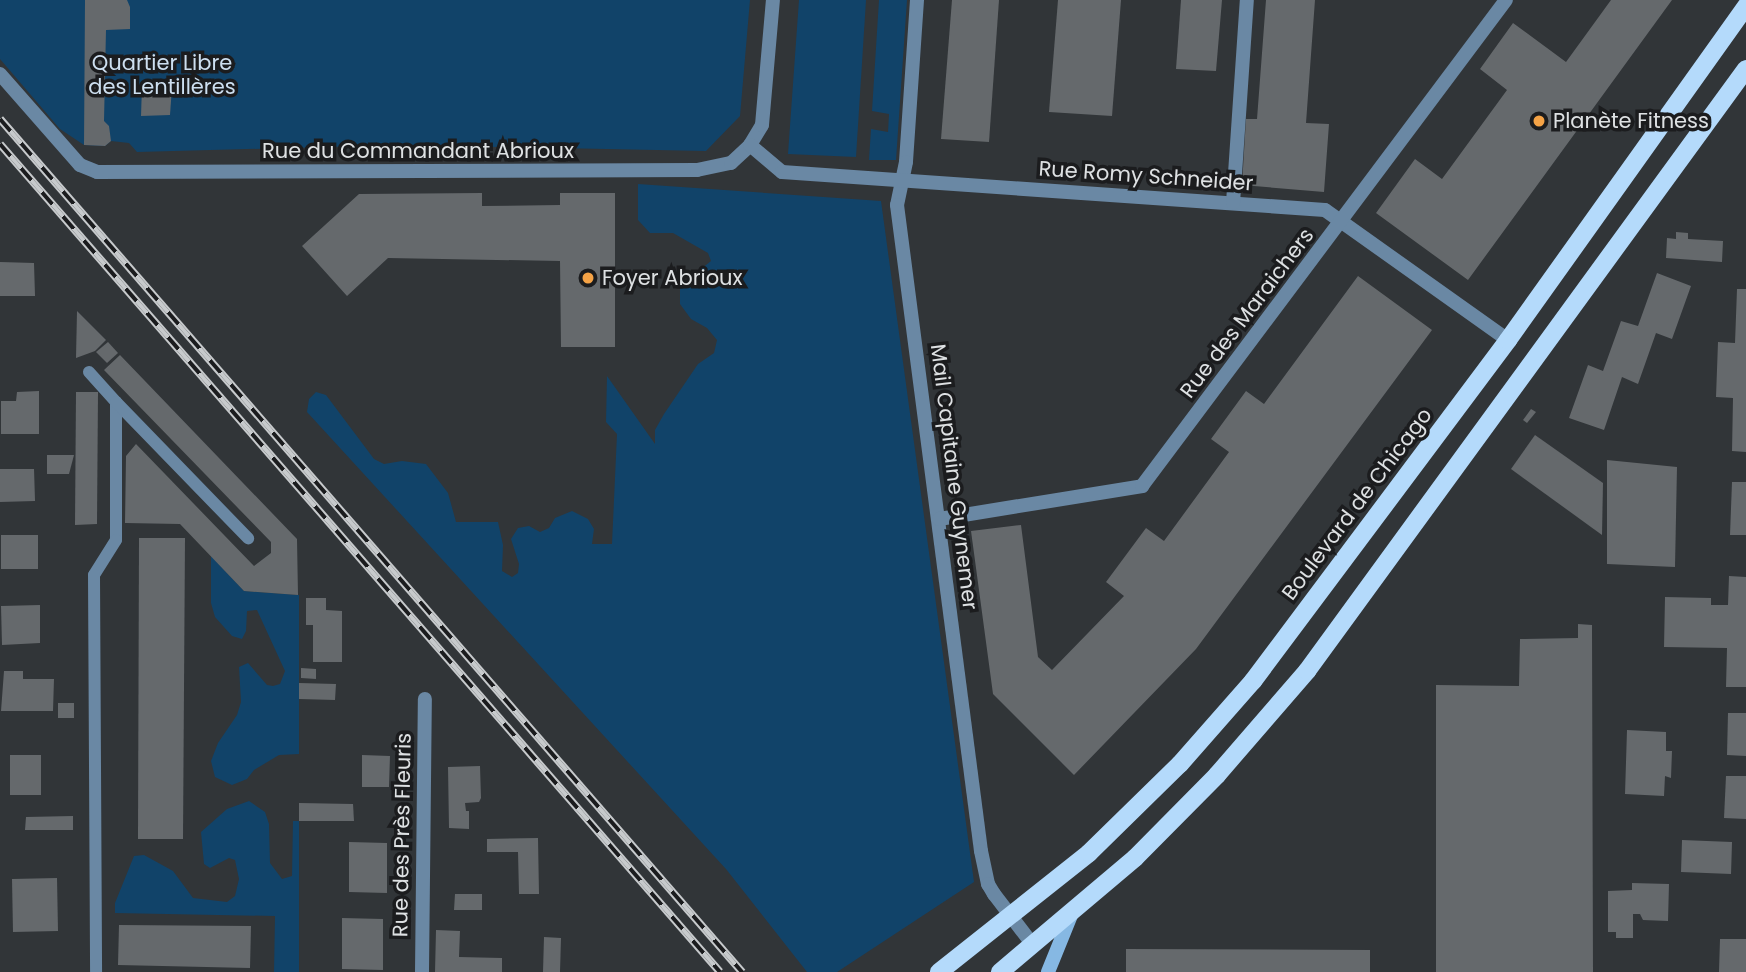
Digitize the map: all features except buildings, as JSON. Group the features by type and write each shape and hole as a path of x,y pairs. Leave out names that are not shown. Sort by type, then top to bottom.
{"main road":[{"name":"Boulevard de Chicago","path":"939,972 1011,918 1116,828 1180,764 1253,681 1508,340 1746,6"},
{"path":"1000,972 1135,858 1189,804 1307,671 1746,69"},
{"path":"1048,972 1072,913"}],"street":[{"path":"750,145 762,125 765,109 773,0"},
{"name":"Mail Capitaine Guynemer","path":"917,0 902,181 897,205 981,851 988,884 1033,945"},
{"path":"1233,202 1247,0"},
{"name":"Rue des Maraichers","path":"939,519 1142,486 1506,0"},
{"name":"Rue du Commandant Abrioux","path":"0,74 80,165 97,172 144,174 697,170 730,163 750,145"},
{"name":"Rue Romy Schneider","path":"750,145 782,172 1325,210 1343,220 1508,340"},
{"name":"Rue des Près Fleuris","path":"422,972 425,699"}],"lane":[{"path":"89,372 248,538"},
{"path":"96,972 94,575 116,540 116,402"}],"green space":[{"name":"Quartier Libre des Lentillères","path":"0,0 750,0 740,116 706,151 402,145 137,152 129,143 111,141 105,146 84,145 60,129 0,59"},
{"path":"799,0 866,0 856,157 788,154"},
{"path":"879,0 907,0 896,160 869,160 871,129 888,132 889,114 872,111"},
{"path":"638,184 881,201 974,882 837,972 807,972 726,869 307,412 309,399 316,392 326,395 374,459 384,464 402,461 426,464 448,493 456,522 498,522 503,545 502,571 512,577 518,573 519,564 511,539 518,528 529,526 540,532 549,528 555,518 572,511 588,519 594,529 592,544 612,544 617,434 606,422 607,376 655,444 655,430 664,414 698,364 714,353 717,340 707,328 691,319 680,304 680,286 711,261 708,253 673,233 650,233 638,220"},
{"path":"211,556 244,591 299,595 299,754 279,755 254,770 247,779 232,785 215,777 211,761 218,743 237,715 241,702 239,667 248,663 267,685 273,686 280,684 285,671 257,610 247,611 246,631 242,639 232,636 215,617 211,603"},
{"path":"249,801 265,812 269,824 270,863 282,879 292,876 293,821 299,821 299,972 274,972 275,916 115,913 115,903 134,856 144,855 173,871 193,898 227,902 235,896 239,879 235,860 229,858 210,868 204,864 201,832 227,809"}],"railway":[{"path":"0,119 742,972"},
{"path":"0,144 720,972"}],"place":[{"name":"Planète Fitness","path":"1539,121"},
{"name":"Foyer Abrioux","path":"588,278"}]}
